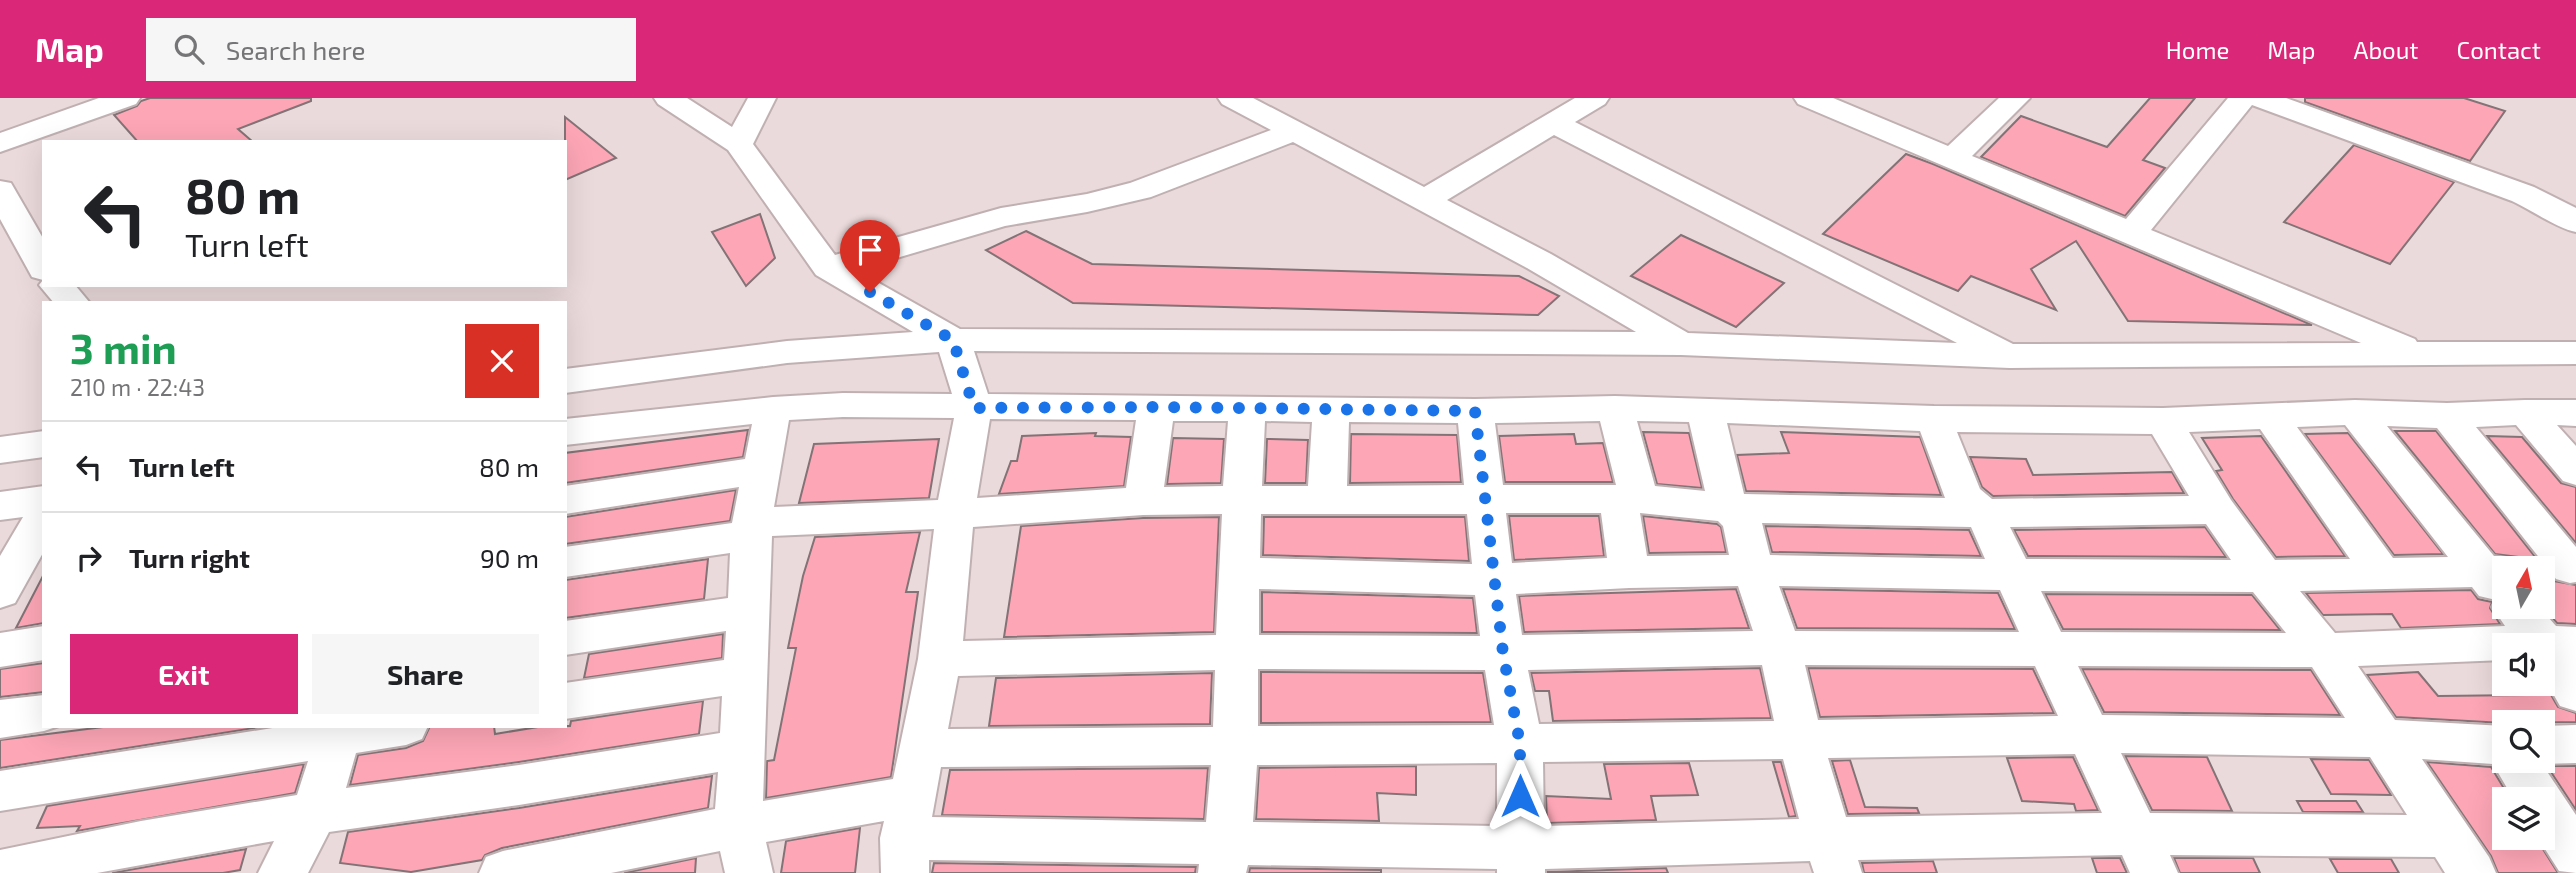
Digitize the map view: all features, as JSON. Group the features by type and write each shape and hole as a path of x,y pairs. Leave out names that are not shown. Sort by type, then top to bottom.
{"street":[{"path":"0,143 126,98"},
{"path":"668,98 738,144 828,268 953,340 974,408 955,514 940,659 921,748 907,836"},
{"path":"738,144 762,98"},
{"path":"1231,98 1539,261 1681,344"},
{"path":"1423,201 1595,98"},
{"path":"1808,98 2420,354"},
{"path":"1953,157 2015,98"},
{"path":"2132,233 2243,98"},
{"path":"2259,98 2524,194 2559,211 2576,223"},
{"path":"1555,124 2010,356"},
{"path":"828,268 1000,216 1087,203 1140,190 1295,131"},
{"path":"0,190 42,266"},
{"path":"58,287 72,301"},
{"path":"576,378 787,352 953,340 1681,344 2010,356 2576,353"},
{"path":"567,432 773,409 843,405 1475,411 1615,408 1934,419 2163,421 2356,412 2447,416 2525,412 2576,413"},
{"path":"1143,502 1156,407"},
{"path":"1225,859 1235,746 1240,500 1248,407"},
{"path":"1615,408 1628,499 1629,572"},
{"path":"749,873 737,826 752,529 773,409"},
{"path":"1327,499 1331,410"},
{"path":"1704,410 1728,508 1741,519 1753,570 1780,648 1800,739 1833,856"},
{"path":"1475,411 1503,653 1520,744 1520,861"},
{"path":"2356,412 2492,574"},
{"path":"2525,412 2576,471"},
{"path":"2269,415 2382,573"},
{"path":"2447,416 2563,569"},
{"path":"1934,419 1964,496 1984,513 2145,854"},
{"path":"2163,421 2217,510 2264,576 2324,650 2460,854"},
{"path":"0,450 42,444"},
{"path":"567,500 763,470"},
{"path":"567,562 752,529 1143,502 1628,499 1728,508 1984,513 2217,510"},
{"path":"0,506 42,500"},
{"path":"18,579 42,521"},
{"path":"1240,573 1494,580 1629,572 1753,570 2015,575 2264,576 2382,573 2492,580"},
{"path":"567,638 749,611"},
{"path":"2531,620 2560,643 2576,693"},
{"path":"0,650 42,643"},
{"path":"940,659 1237,652 1503,653 1780,648 2324,650 2560,643"},
{"path":"567,701 746,674"},
{"path":"0,719 42,713"},
{"path":"0,791 340,732 385,728"},
{"path":"282,873 315,813 340,732"},
{"path":"921,748 1520,744 2091,735 2382,737 2492,744"},
{"path":"2555,745 2576,744"},
{"path":"0,872 141,842 743,748"},
{"path":"2555,824 2576,856"},
{"path":"503,873 737,826 1225,859 1520,861 1833,856 2460,854"}],"building":[{"path":"150,98 311,98 311,101 238,129 251,140 136,140 114,115 137,106 141,101"},
{"path":"2150,98 2195,98 2143,160 2165,168 2125,216 1981,157 2021,116 2107,147"},
{"path":"2305,98 2464,98 2505,111 2470,161 2305,102"},
{"path":"565,117 616,158 567,179"},
{"path":"2354,145 2454,182 2390,264 2284,222"},
{"path":"1906,154 2312,325 2128,321 2076,241 2031,269 2056,310 1971,276 1958,291 1823,234"},
{"path":"760,214 775,258 746,286 712,232"},
{"path":"1026,231 1092,264 1519,276 1559,296 1538,315 1073,303 986,250"},
{"path":"1681,235 1784,283 1736,327 1631,276"},
{"path":"748,430 743,457 567,483 567,453"},
{"path":"2395,431 2436,431 2534,556 2495,554"},
{"path":"1643,432 1689,433 1702,488 1657,484"},
{"path":"1781,432 1920,437 1941,495 1746,491 1737,455 1789,453"},
{"path":"1096,433 1095,436 1131,437 1124,486 999,494 1011,461 1017,461 1022,436"},
{"path":"2348,433 2443,554 2394,555 2305,434"},
{"path":"1351,434 1457,435 1461,482 1350,483"},
{"path":"1574,434 1576,444 1603,443 1613,482 1505,482 1499,436"},
{"path":"2261,436 2345,556 2276,557 2233,499 2216,471 2222,470 2202,438"},
{"path":"2487,436 2522,437 2561,483 2576,487 2576,543"},
{"path":"1173,438 1224,439 1221,483 1167,484"},
{"path":"939,439 929,498 799,503 814,444"},
{"path":"1267,439 1308,440 1306,483 1265,483"},
{"path":"1970,457 2026,459 2033,475 2172,472 2184,493 1993,496 1982,487"},
{"path":"736,490 730,521 567,544 567,517"},
{"path":"1509,516 1599,516 1604,556 1514,560"},
{"path":"1643,516 1717,524 1721,527 1726,552 1649,553"},
{"path":"1219,517 1214,632 1004,637 1021,526 1143,518"},
{"path":"1264,517 1465,517 1469,561 1263,555"},
{"path":"1765,526 1969,530 1981,556 1772,552"},
{"path":"2205,527 2226,557 2028,556 2014,530"},
{"path":"920,532 906,592 918,592 891,777 766,798 767,761 774,760 796,648 788,648 803,576 815,537"},
{"path":"708,559 704,599 567,618 567,580"},
{"path":"42,578 42,623 16,628"},
{"path":"2555,581 2576,585 2576,624 2557,623 2554,620"},
{"path":"1736,589 1749,628 1524,632 1519,596"},
{"path":"1783,589 1998,593 2015,629 1797,628"},
{"path":"2471,590 2478,599 2492,602 2492,620 2498,620 2500,624 2401,628 2392,614 2323,615 2306,593"},
{"path":"1262,592 1473,598 1477,633 1262,632"},
{"path":"2045,594 2252,595 2280,630 2063,629"},
{"path":"723,634 722,658 584,678 589,654"},
{"path":"42,663 42,692 0,697 0,669"},
{"path":"1760,668 1771,718 1553,721 1549,691 1535,691 1531,673"},
{"path":"1808,668 2033,669 2054,713 1820,717"},
{"path":"2082,669 2311,670 2340,715 2104,712"},
{"path":"1261,672 1483,673 1491,722 1261,723"},
{"path":"2418,672 2438,696 2552,696 2558,707 2576,713 2576,722 2555,722 2555,710 2492,710 2492,722 2396,717 2367,675"},
{"path":"1212,673 1210,724 989,726 996,678"},
{"path":"703,701 699,734 350,785 358,755 406,748 423,741 429,728 494,728 495,734 532,728 567,728 571,721"},
{"path":"95,728 254,728 0,768 0,740"},
{"path":"2125,756 2207,757 2232,811 2152,810"},
{"path":"2073,757 2098,810 2076,811 2074,804 2022,801 2007,758"},
{"path":"2311,759 2369,760 2391,795 2331,794"},
{"path":"1850,760 1865,807 1917,808 1919,813 1848,814 1832,761"},
{"path":"1773,762 1781,762 1796,816 1789,817"},
{"path":"2427,762 2491,767 2492,773 2503,787 2492,787 2492,850 2544,850 2558,873 2498,873 2491,856"},
{"path":"1689,763 1698,795 1651,796 1656,820 1547,823 1546,796 1611,799 1604,764"},
{"path":"304,764 295,793 77,831 80,826 37,828 47,806"},
{"path":"1416,766 1416,795 1377,793 1379,821 1256,819 1259,768"},
{"path":"2555,766 2576,766 2576,810 2552,773 2555,773"},
{"path":"1208,768 1204,819 942,815 950,770"},
{"path":"712,776 708,808 502,848 485,855 482,860 411,872 340,863 348,832 519,808"},
{"path":"2297,801 2356,801 2363,812 2303,812"},
{"path":"860,828 855,873 781,873 786,841"},
{"path":"246,849 240,870 223,873 112,873"},
{"path":"696,858 695,873 624,873"},
{"path":"2092,858 2120,858 2127,873 2097,873"},
{"path":"2174,858 2253,858 2260,873 2180,873"},
{"path":"2330,859 2391,859 2399,873 2338,873"},
{"path":"1933,861 1937,873 1864,873 1862,863"},
{"path":"934,863 1196,867 1195,873 932,873"},
{"path":"1250,868 1381,870 1381,873 1249,873"},
{"path":"1666,868 1668,873 1548,873 1548,872"}],"route":[{"path":"870,292 953,340 974,408 1248,407 1475,411 1503,653 1520,744 1520,796"}]}
